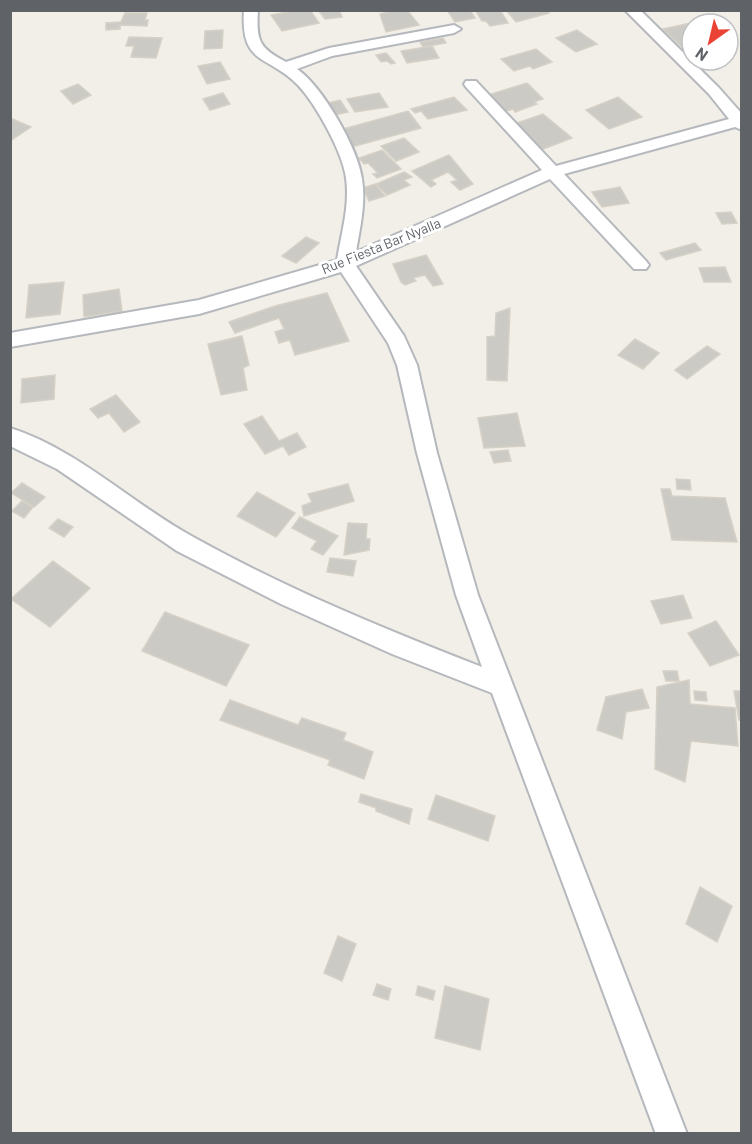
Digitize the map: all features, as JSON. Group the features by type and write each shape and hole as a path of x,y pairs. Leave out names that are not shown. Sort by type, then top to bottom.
{"street":[{"path":"251,10 248,28 254,47 268,60 285,68 305,84 345,149 354,177 352,229 345,264 397,341 407,365 427,453 467,595 672,1134"},
{"path":"632,10 699,75 741,122"},
{"path":"285,68 306,58 328,52 454,29"},
{"path":"471,84 640,265"},
{"name":"Rue Fiesta Bar Nyalla","path":"10,340 199,307 345,264 552,172 741,122"},
{"path":"10,436 64,463 185,544 278,592 400,646 500,685"}],"building":[{"path":"310,10 319,23 282,31 271,15"},
{"path":"318,10 339,10 342,17 325,19"},
{"path":"407,10 419,25 386,32 380,14"},
{"path":"447,10 470,10 475,18 455,22"},
{"path":"475,10 500,10 508,23 490,26 486,21 482,21"},
{"path":"506,10 546,10 549,13 516,22"},
{"path":"125,13 147,13 145,20 148,20 147,26 120,25 120,29 106,30 106,23 121,22"},
{"path":"680,25 680,45 663,29"},
{"path":"223,30 222,48 204,49 205,31"},
{"path":"577,30 597,44 576,52 556,38"},
{"path":"129,37 162,38 156,58 131,57 134,46 126,46"},
{"path":"443,38 446,43 423,47 420,42"},
{"path":"432,46 439,58 407,63 401,51"},
{"path":"536,49 552,62 533,69 530,66 514,71 501,59"},
{"path":"386,53 395,63 381,62 376,55"},
{"path":"220,62 230,79 207,84 198,66"},
{"path":"527,83 543,99 534,102 537,104 515,112 513,109 504,112 488,95"},
{"path":"78,84 91,95 73,104 61,91"},
{"path":"223,93 230,104 210,110 203,99"},
{"path":"379,93 388,107 355,112 347,99"},
{"path":"454,97 467,110 428,119 421,111 415,113 411,109"},
{"path":"618,97 642,117 609,129 586,110"},
{"path":"340,100 348,112 335,115 328,103"},
{"path":"408,111 421,128 352,147 340,130"},
{"path":"543,114 572,138 541,150 521,131 508,126"},
{"path":"10,118 31,127 10,141"},
{"path":"404,138 419,152 396,161 381,146"},
{"path":"382,150 401,169 377,178 373,174 378,173 359,158"},
{"path":"449,155 473,184 460,190 451,182 457,180 448,172 431,180 436,184 431,187 412,171"},
{"path":"404,172 412,177 404,180 410,185 387,195 376,184"},
{"path":"375,184 385,196 369,201 363,188"},
{"path":"620,187 629,203 602,207 592,192"},
{"path":"731,212 737,223 722,224 716,213"},
{"path":"306,237 319,243 296,263 282,256"},
{"path":"695,243 701,250 666,260 660,253"},
{"path":"426,255 443,284 433,286 425,275 413,278 416,281 405,285 401,282 393,264"},
{"path":"725,267 731,282 704,282 699,268"},
{"path":"64,282 60,314 26,318 29,285"},
{"path":"119,289 122,311 84,317 83,295"},
{"path":"327,293 349,341 295,355 290,340 279,343 275,332 284,329 279,318 235,333 229,322 275,306"},
{"path":"510,308 507,381 487,380 487,337 495,336 496,313"},
{"path":"242,336 249,365 243,368 247,390 221,395 208,344"},
{"path":"635,339 659,353 643,369 618,355"},
{"path":"707,346 720,354 687,379 675,370"},
{"path":"55,375 54,399 21,403 22,379"},
{"path":"116,395 140,422 124,432 109,413 98,418 90,409"},
{"path":"517,413 525,446 484,448 478,418"},
{"path":"262,416 279,441 297,433 306,447 289,455 283,446 265,454 244,424"},
{"path":"508,450 511,461 494,463 490,452"},
{"path":"676,479 690,480 691,490 677,489"},
{"path":"22,483 45,497 34,507 11,493"},
{"path":"348,484 354,501 304,516 302,506 312,502 308,494"},
{"path":"661,489 670,489 672,496 725,498 737,542 672,540"},
{"path":"257,492 295,513 276,537 237,516"},
{"path":"22,501 33,507 24,518 12,511"},
{"path":"300,517 338,536 323,555 311,549 317,541 292,528"},
{"path":"58,519 73,527 64,537 49,528"},
{"path":"348,523 367,524 366,539 370,539 369,550 344,555"},
{"path":"330,558 356,561 353,576 327,572"},
{"path":"53,561 90,588 50,627 11,599"},
{"path":"683,595 692,618 661,624 651,601"},
{"path":"165,612 249,645 226,686 142,651"},
{"path":"716,621 739,655 710,666 688,633"},
{"path":"663,671 677,671 679,681 666,681"},
{"path":"689,680 690,704 735,708 738,746 691,741 685,782 655,769 657,687"},
{"path":"642,689 649,708 626,712 622,739 597,730 606,697"},
{"path":"694,691 706,692 707,701 695,700"},
{"path":"734,691 742,691 742,720 739,720"},
{"path":"230,700 298,725 302,718 346,733 343,740 373,752 364,779 328,765 330,760 220,720"},
{"path":"361,794 412,809 409,824 359,802"},
{"path":"436,795 495,816 488,841 428,819"},
{"path":"700,887 732,906 717,942 686,924"},
{"path":"338,936 356,944 342,981 324,973"},
{"path":"377,984 391,989 388,1000 373,995"},
{"path":"418,986 435,991 433,1000 416,995"},
{"path":"445,986 489,999 480,1050 435,1038"}]}
